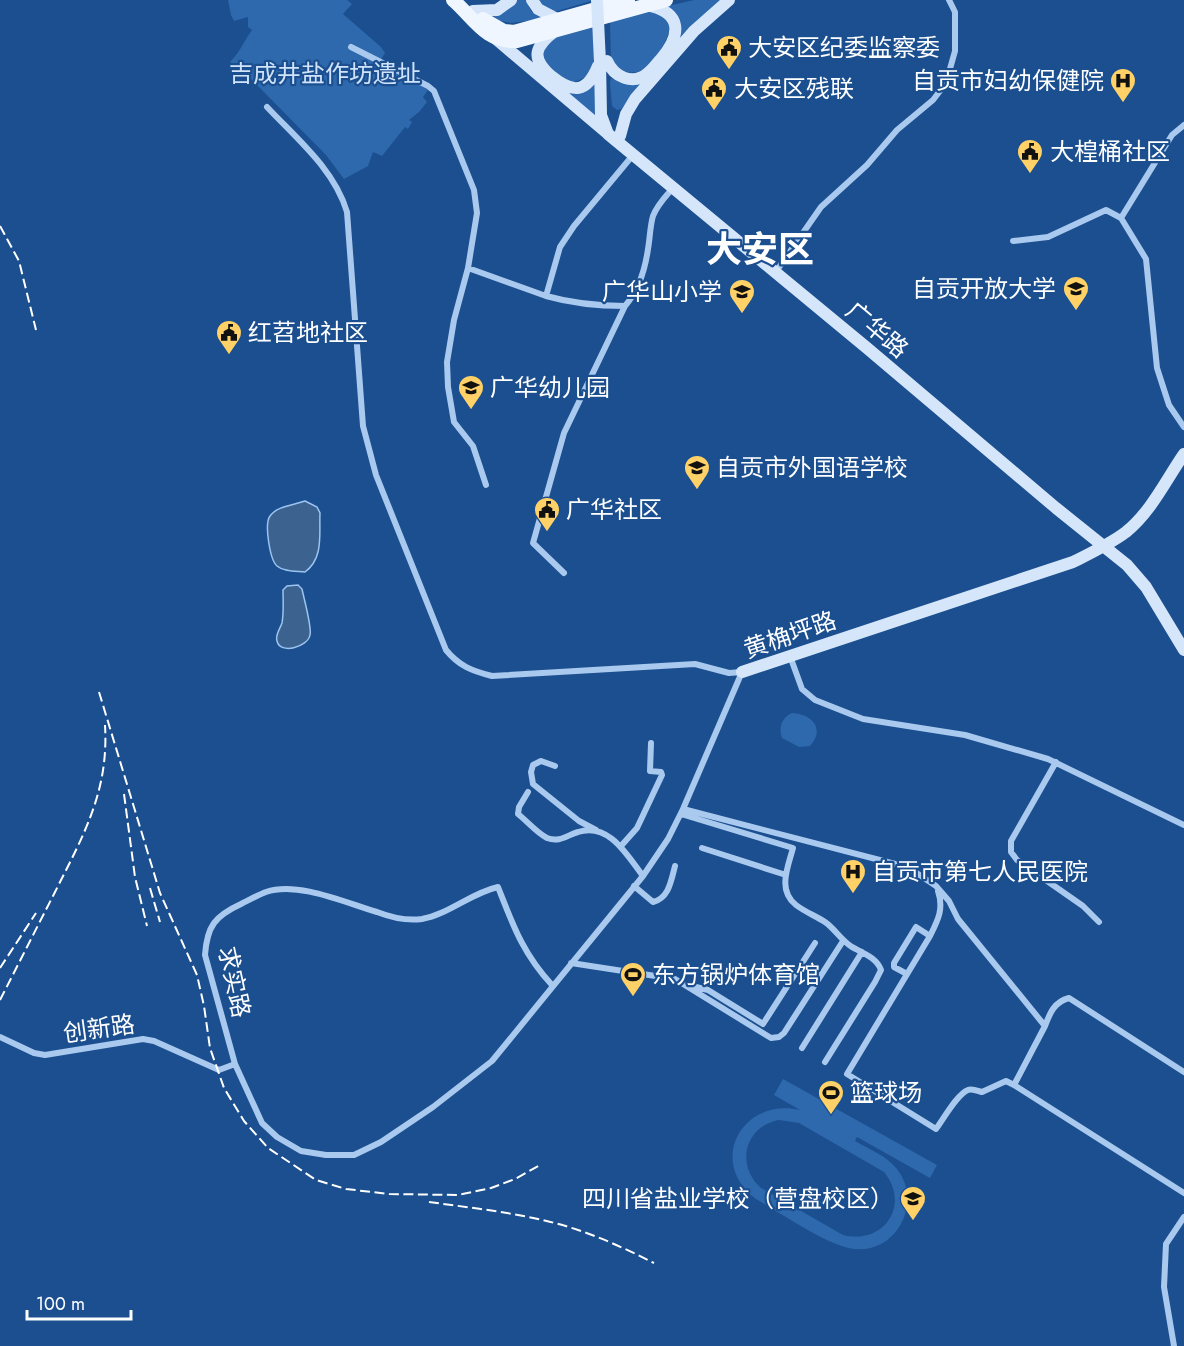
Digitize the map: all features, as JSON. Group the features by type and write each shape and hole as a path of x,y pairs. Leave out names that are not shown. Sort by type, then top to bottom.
{"main road":[{"path":"462,6 497,10 511,0"},
{"path":"532,0 538,9 557,24"},
{"path":"597,0 608,114 617,139"},
{"path":"557,24 543,40 537,54 538,63 563,86 574,88 589,83 603,61 604,0"},
{"path":"462,6 469,18 496,39 518,41 557,24 628,0"},
{"path":"462,6 504,31 557,24 666,0"},
{"path":"617,139 626,114 635,99 694,31 729,0"},
{"path":"603,61 617,75 635,79 648,73 665,53 675,38 673,20 665,11 647,5"},
{"name":"广华路","path":"496,39 617,139 672,189 1127,565 1146,587 1184,650"},
{"name":"黄桷坪路","path":"742,672 1073,562 1126,532 1143,515 1184,454"}],"street":[{"path":"775,273 821,207 867,165 897,130 933,100 946,83 955,51 955,12 949,0"},
{"path":"351,48 434,91 474,190 477,213 468,268 454,320 447,362 448,387 454,422 473,446 486,485"},
{"path":"267,108 320,163 343,199 347,212 363,426 376,475 446,650 456,662 471,670 492,676 695,664 729,673 742,672"},
{"path":"1121,218 1172,135 1184,125"},
{"path":"546,296 560,247 574,226 633,155"},
{"path":"564,573 533,543 564,433 625,306 634,296 648,250 653,215 658,205 672,189"},
{"path":"1013,241 1048,237 1106,210 1121,218 1146,259 1157,368 1169,405 1184,427"},
{"path":"468,268 565,302 625,306"},
{"path":"790,656 798,682 807,695 847,714 877,722 965,735 1056,762 1184,825"},
{"name":"黄桷坪路","path":"552,985 643,876 668,839 742,672"},
{"path":"621,846 637,828 662,775 661,772 650,771 651,743"},
{"path":"555,766 541,761 533,765 531,772 533,784 579,821 611,837 621,846 643,876"},
{"path":"1056,762 1011,841 1011,852 1017,860 1083,906 1099,921"},
{"path":"528,792 519,807 518,814 546,837 558,840 579,832 597,830"},
{"path":"682,811 793,848 785,888 795,904 826,923 843,941 879,963 881,969 825,1062"},
{"path":"682,811 877,857 915,872 936,886 949,901 958,919 1045,1026"},
{"path":"702,848 786,875"},
{"path":"634,886 652,902 661,900 668,891 675,866"},
{"path":"936,886 942,902 940,916 847,1074 936,1130 966,1090 982,1092 1006,1080 1184,1193"},
{"name":"求实路","path":"498,887 524,949 535,967 552,985 492,1061 433,1107 381,1142 354,1155 326,1155 301,1151 277,1137 262,1123 236,1064 205,955 206,940 212,924 224,911 267,891 288,889 308,891 388,916 421,919 438,914 485,890 498,887"},
{"path":"907,974 894,967 894,963 916,927 930,936"},
{"path":"571,963 675,979 771,1038 779,1037 784,1033 843,941"},
{"path":"684,984 708,990 763,1024 814,944"},
{"path":"802,1048 862,952"},
{"path":"1014,1085 1051,1011 1060,1000 1069,998 1184,1072"},
{"path":"0,1047 2,1038"},
{"name":"创新路","path":"2,1038 34,1053 45,1055 143,1039 154,1041 219,1070 236,1064"},
{"path":"1174,1346 1164,1287 1166,1244 1184,1217"}],"green space":[{"name":"吉成井盐作坊遗址","path":"228,0 347,0 352,4 343,14 381,47 385,53 380,61 382,64 428,90 423,97 427,102 409,120 412,122 408,129 405,127 382,156 373,152 368,166 344,179 326,155 251,79 230,62 252,30 248,27 248,17 234,21"},
{"path":"515,0 526,0 531,11 543,19 511,23 496,20 494,17"},
{"path":"538,0 591,1 554,12 545,8"},
{"path":"694,0 723,0 679,42 680,36 668,6"},
{"path":"653,11 663,14 670,27 662,48 649,66 641,71 632,73 622,70 611,61 610,21"},
{"path":"592,28 594,55 591,70 579,81 568,83 544,64 543,49 554,37"},
{"path":"611,78 623,84 643,83 621,109 617,110 612,106"},
{"path":"596,82 597,118 568,93 576,93"},
{"path":"792,713 805,716 814,723 817,733 810,746 799,747 782,738 780,730 782,723"},
{"path":"783,1079 937,1165 930,1178 857,1137 855,1141 893,1164 904,1182 907,1196 906,1210 893,1235 883,1243 869,1248 844,1247 805,1228 756,1199 741,1184 734,1168 733,1152 738,1136 747,1123 761,1113 779,1109 800,1110 774,1095","holes":["779,1120 799,1123 884,1172 892,1185 895,1197 894,1209 889,1220 881,1228 858,1237 843,1235 761,1188 753,1179 746,1158 752,1138 758,1130"]}],"shaded area":[{"path":"305,501 317,507 320,513 318,553 305,572 290,571 277,566 274,562 270,550 268,520 277,510"},
{"path":"298,585 302,589 310,635 299,646 283,648 279,645 277,634 283,619 283,590 287,586"}],"railway":[{"path":"0,226 19,261 36,330"},
{"path":"99,692 160,893 197,975 210,1048 224,1088 244,1121 268,1148 316,1180 346,1189 389,1194 458,1195 491,1188 515,1179 540,1165"},
{"path":"0,1000 75,853 92,813 103,772 105,725"},
{"path":"124,794 135,877 147,926"},
{"path":"150,888 160,922"},
{"path":"0,968 36,913"},
{"path":"429,1202 560,1224 608,1241 654,1263"}],"place":[{"name":"大安区纪委监察委","path":"729,71"},
{"name":"自贡市妇幼保健院","path":"1123,104"},
{"name":"大安区残联","path":"714,112"},
{"name":"大楻桶社区","path":"1030,175"},
{"name":"自贡开放大学","path":"1076,312"},
{"name":"广华山小学","path":"742,315"},
{"name":"红苕地社区","path":"229,356"},
{"name":"广华幼儿园","path":"471,411"},
{"name":"自贡市外国语学校","path":"697,491"},
{"name":"广华社区","path":"547,533"},
{"name":"自贡市第七人民医院","path":"853,895"},
{"name":"东方锅炉体育馆","path":"633,998"},
{"name":"篮球场","path":"831,1116"},
{"name":"四川省盐业学校（营盘校区）","path":"913,1222"}],"district":[{"name":"大安区","path":"760,249"}]}
